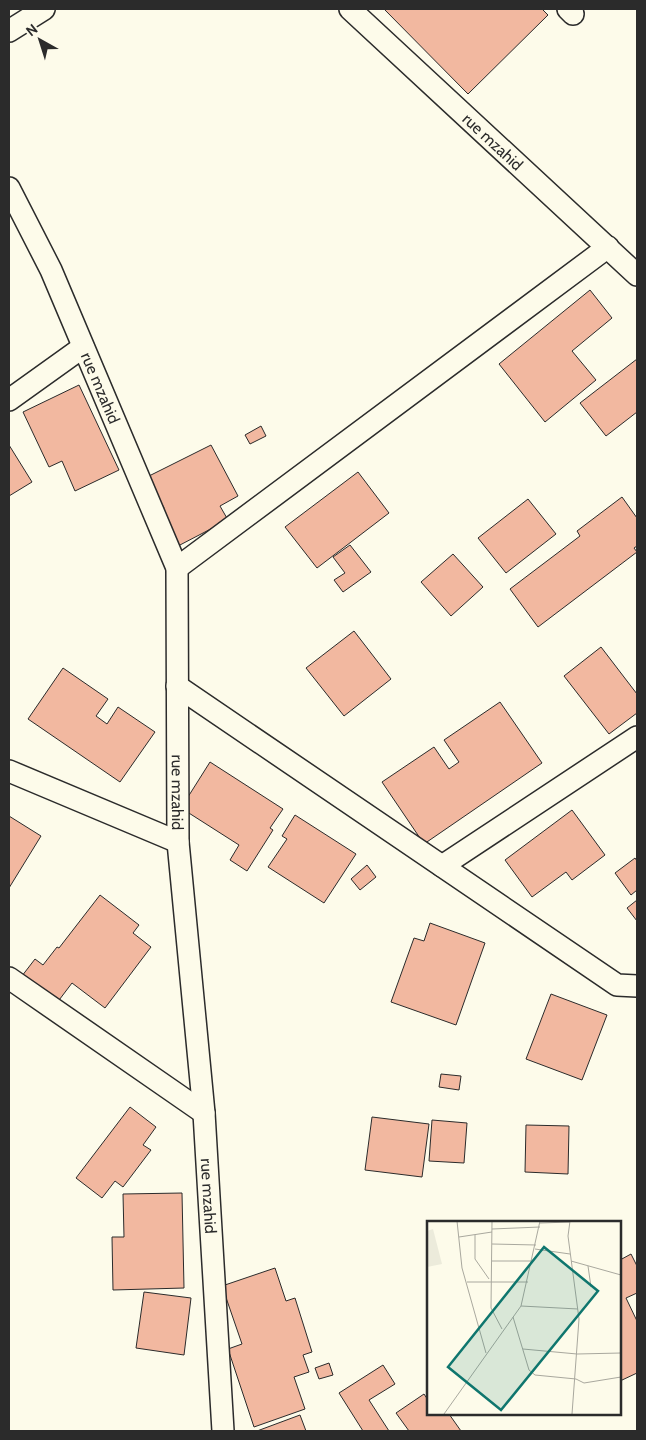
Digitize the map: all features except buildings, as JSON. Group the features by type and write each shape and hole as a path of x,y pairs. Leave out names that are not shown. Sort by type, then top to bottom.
{"street":[{"path":"9,31 44,9"},
{"name":"rue mzahid","path":"350,9 637,275"},
{"name":"rue mzahid","path":"9,188 51,270 177,568 178,842 204,1113 223,1431"},
{"path":"177,568 608,247"},
{"path":"9,400 83,346"},
{"path":"177,686 617,985 637,986"},
{"path":"442,866 637,737"},
{"path":"9,771 178,842"},
{"path":"9,978 204,1113"}]}
